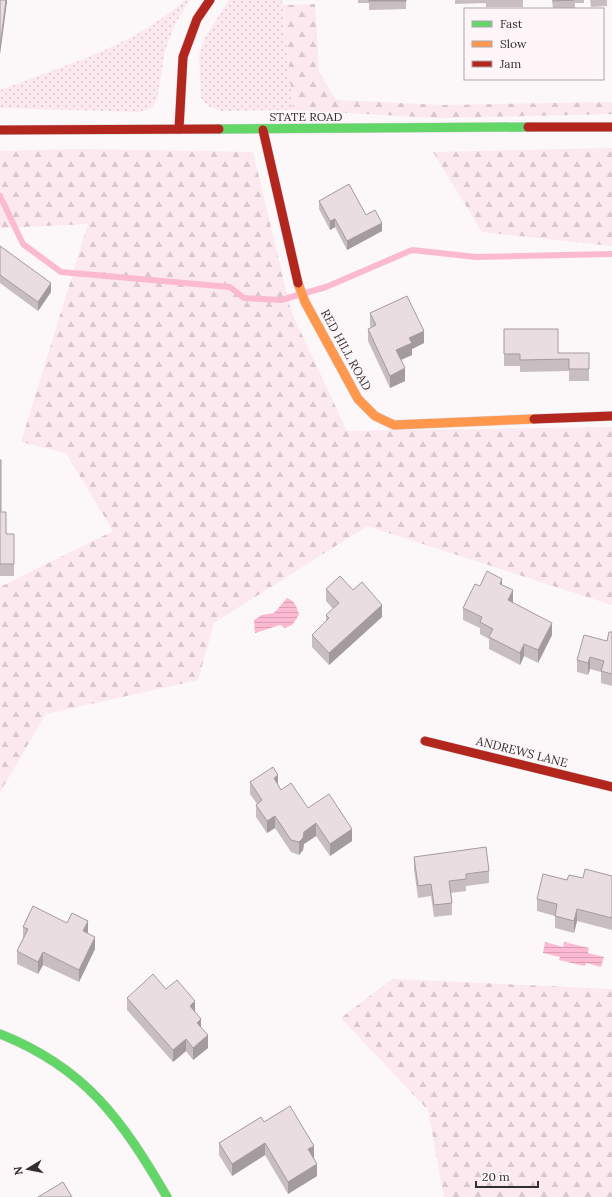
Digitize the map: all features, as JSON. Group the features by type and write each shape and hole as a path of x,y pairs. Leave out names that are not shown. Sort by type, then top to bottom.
{"main road":[{"path":"179,129 183,57 197,19 210,0"},
{"name":"STATE ROAD","path":"0,130 263,130 612,127"},
{"name":"RED HILL ROAD","path":"263,130 295,276 305,302 358,399 375,416 394,424 612,416"},
{"name":"ANDREWS LANE","path":"425,741 612,787"},
{"path":"0,1034 12,1038 46,1056 74,1075 102,1101 126,1131 167,1197"}],"green space":[{"path":"185,0 190,0 176,22 165,50 157,100 151,108 140,112 0,108 0,90 73,63 121,43 165,16"},
{"path":"229,0 282,0 293,110 221,111 208,106 201,98 199,55 206,36"},
{"path":"315,4 319,72 336,100 442,105 612,102 612,114 439,118 293,110 283,5"},
{"path":"612,148 612,246 482,232 433,152"},
{"path":"80,149 253,152 291,311 347,431 612,427 612,605 367,526 214,623 198,680 46,714 0,792 0,587 113,531 66,453 21,442 88,224 0,228 0,151"},
{"path":"392,979 612,989 612,1197 444,1197 428,1110 341,1018"}],"shaded area":[{"path":"287,598 295,605 299,615 292,625 285,628 280,625 255,633 254,620 262,615 274,613"},
{"path":"545,942 563,947 564,942 589,948 588,953 604,957 601,967 586,963 585,966 559,960 560,957 543,953"}],"building":[{"path":"0,0 6,0 0,47"},
{"path":"406,0 406,1 369,1"},
{"path":"553,0 574,0 553,1"},
{"path":"349,184 366,215 375,210 382,223 347,241 335,219 330,221 319,201"},
{"path":"0,246 51,283 38,302 0,275"},
{"path":"407,296 424,331 409,338 412,343 396,350 405,368 390,376 368,329 376,325 370,313"},
{"path":"504,329 558,329 558,353 589,353 589,369 569,369 569,359 520,360 520,354 504,354"},
{"path":"0,460 1,512 6,512 6,534 14,534 14,564 0,564"},
{"path":"487,571 502,579 500,584 513,590 508,600 552,623 538,650 524,644 520,653 489,637 493,629 480,622 482,617 463,608 475,584 480,586"},
{"path":"340,576 353,590 362,582 382,605 329,653 312,635 329,618 326,615 339,603 326,589"},
{"path":"609,632 612,632 612,674 601,671 604,661 590,657 588,663 577,660 584,635 607,641"},
{"path":"273,767 278,775 274,778 281,790 291,783 308,808 329,794 352,829 330,844 316,823 304,832 303,838 299,842 291,840 275,816 267,821 256,805 262,800 250,782"},
{"path":"486,847 489,871 466,874 466,879 449,881 452,903 434,905 431,884 418,886 414,857"},
{"path":"585,869 612,876 612,918 577,909 574,921 555,916 557,904 537,899 543,874 567,880 569,875 583,878"},
{"path":"33,906 67,923 72,913 88,921 83,931 95,937 79,970 43,952 38,962 17,951 28,929 23,927"},
{"path":"153,974 166,989 177,980 195,1001 190,1006 201,1019 197,1023 208,1035 193,1048 186,1039 173,1050 127,998"},
{"path":"290,1106 314,1146 308,1149 317,1164 288,1182 265,1143 232,1164 219,1143 261,1117 264,1122"},
{"path":"63,1182 72,1197 38,1197"}],"waterway":[{"path":"0,196 23,244 61,272 230,287 244,298 281,300 326,287 412,250 476,257 612,254"}],"traffic: fast":[{"path":"219,129 528,127"},
{"path":"0,1034 30,1048 56,1063 79,1080 99,1099 134,1144 167,1197"}],"traffic: slow":[{"path":"298,283 305,302 358,399 375,416 394,425 534,419"}],"traffic: jam":[{"path":"179,129 183,57 197,19 210,0"},
{"path":"528,127 612,127"},
{"path":"0,130 219,129"},
{"path":"263,130 298,283"},
{"path":"534,419 612,416"},
{"path":"425,741 612,787"}]}
